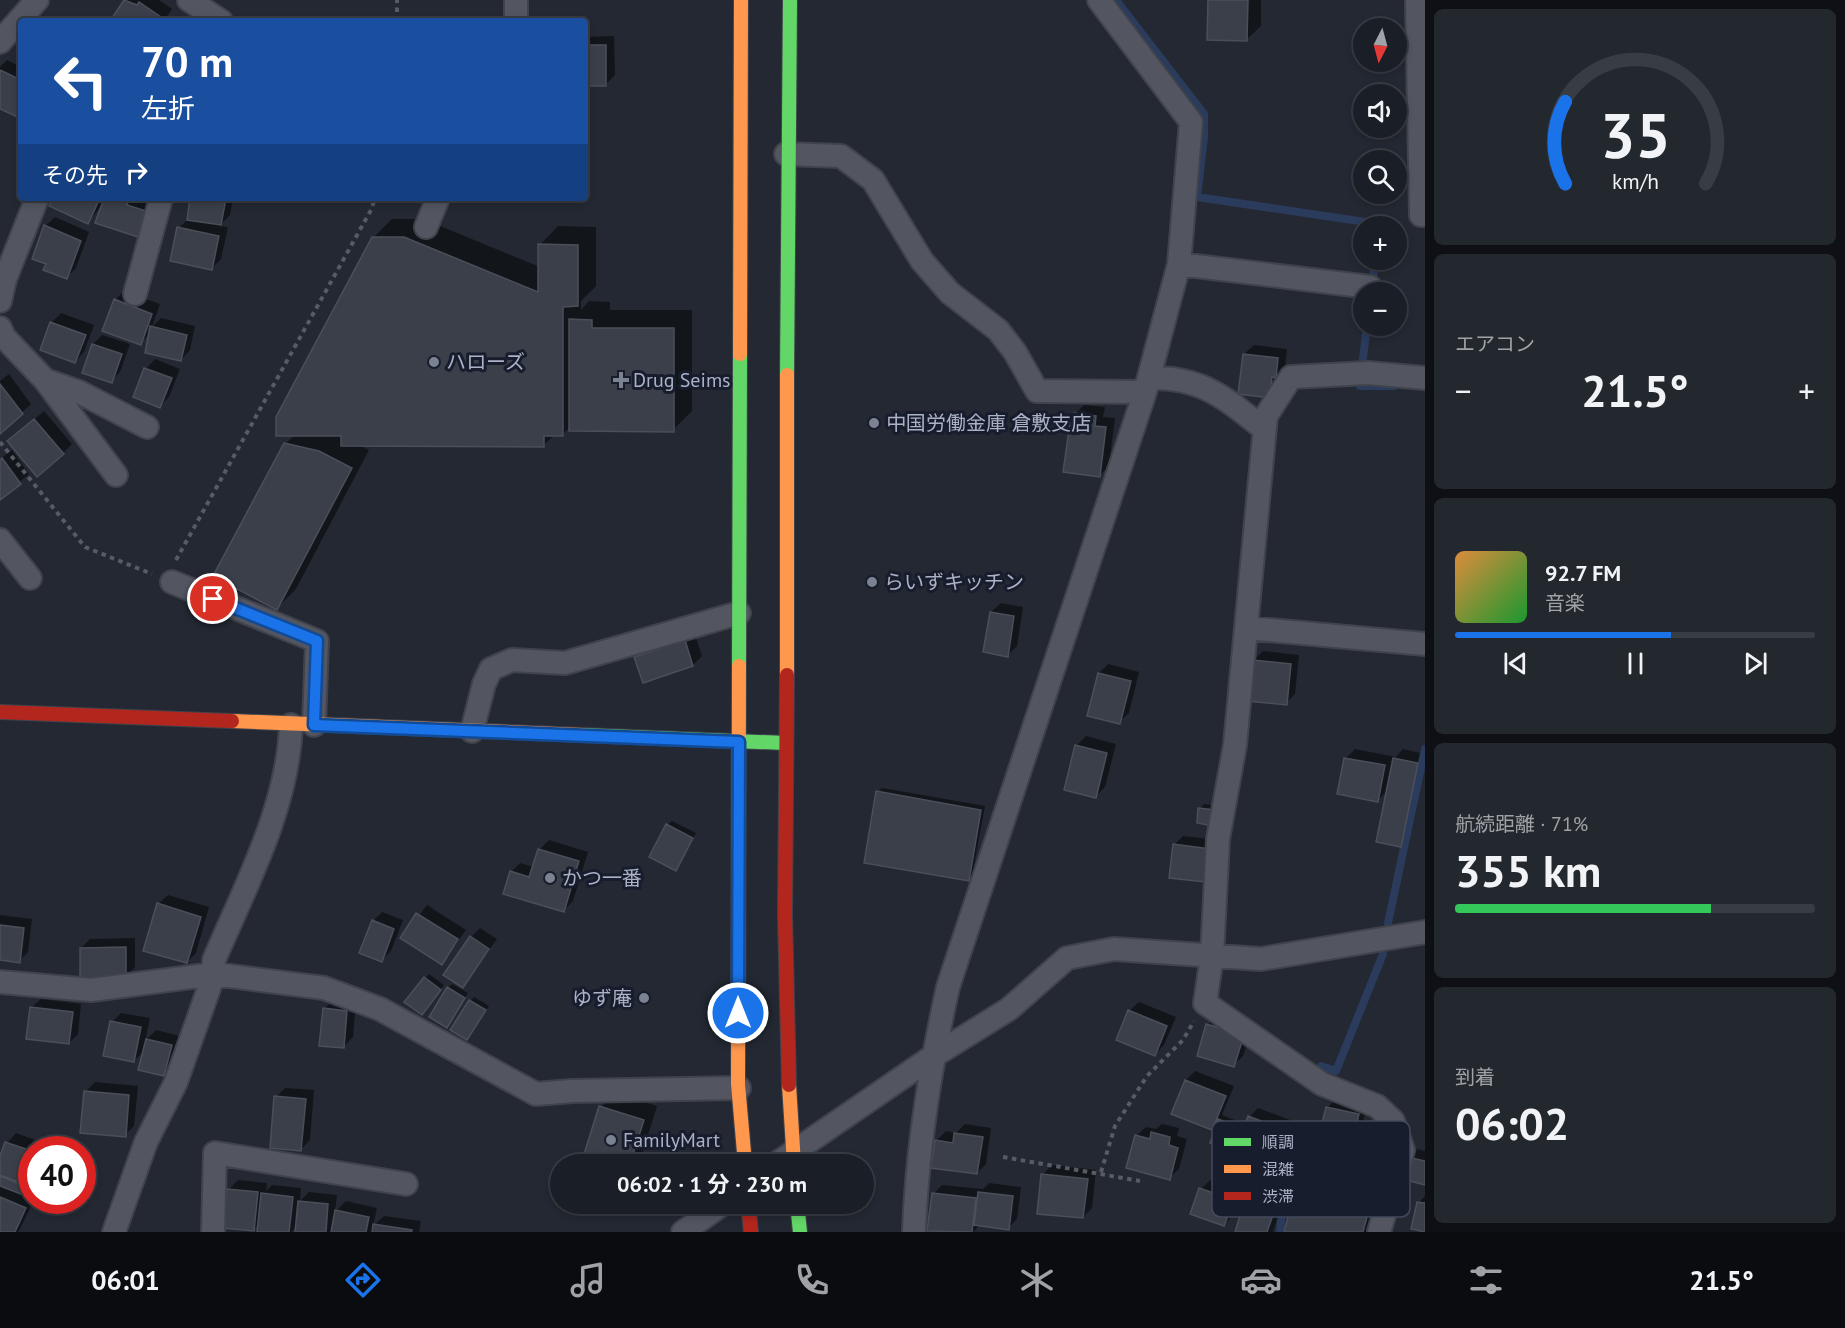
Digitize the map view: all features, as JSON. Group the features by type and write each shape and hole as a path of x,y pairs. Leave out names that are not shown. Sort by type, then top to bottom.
{"street":[{"path":"24,18 37,0"},
{"path":"189,0 216,18"},
{"path":"516,0 516,18"},
{"path":"741,0 739,1088 744,1154"},
{"path":"787,1154 786,154 790,0"},
{"path":"914,1232 915,1187 932,1056 948,987 1147,385 1179,264 1191,122 1099,0"},
{"path":"1417,0 1421,215 1425,215"},
{"path":"9,39 18,26"},
{"path":"786,154 841,156 873,180 922,261 950,293 998,330 1016,352 1037,392 1147,385 1175,377 1194,382 1232,403 1264,429"},
{"path":"0,301 5,279 37,201"},
{"path":"135,294 160,201"},
{"path":"426,227 437,201"},
{"path":"1179,264 1353,285"},
{"path":"0,328 4,336 45,380 116,475"},
{"path":"1393,1121 1377,1106 1322,1084 1205,1003 1212,956 1217,849 1235,745 1266,416 1291,377 1368,373 1425,378"},
{"path":"45,380 79,392 147,427"},
{"path":"0,540 30,578"},
{"path":"169,581 317,641 314,725"},
{"path":"471,731 484,684 491,669 512,660 565,663 739,613"},
{"path":"1246,628 1425,644"},
{"path":"0,712 786,743"},
{"path":"120,1231 146,1142 176,1082 214,974 214,960 263,845 290,759 291,725"},
{"path":"795,1154 932,1056 1009,1009 1067,958 1114,950 1261,959 1425,932"},
{"path":"0,982 91,990 214,974 324,988 380,1009 536,1094 572,1091 739,1088"},
{"path":"213,1232 215,1153 406,1184"},
{"path":"683,1232 708,1214"},
{"path":"749,1214 751,1232"},
{"path":"798,1214 800,1232"},
{"path":"1378,1232 1385,1217"}],"path":[{"path":"397,0 397,18"},
{"path":"0,442 85,547 169,581 374,201"},
{"path":"1101,1172 1114,1126 1147,1076 1183,1040 1205,1003"},
{"path":"1003,1157 1101,1172 1140,1181"}],"building":[{"path":"124,0 137,5 139,2 163,18 112,18"},
{"path":"1208,0 1248,0 1247,41 1207,40"},
{"path":"588,45 606,45 606,86 588,86"},
{"path":"0,70 18,79 18,117 0,109"},
{"path":"52,201 99,201 88,224 49,206"},
{"path":"103,201 128,201 127,205 146,211 138,237 95,223"},
{"path":"190,201 226,201 221,225 187,220"},
{"path":"44,225 81,241 67,279 43,270 46,264 32,259"},
{"path":"177,227 219,236 212,270 170,261"},
{"name":"ハローズ","path":"372,237 404,237 538,292 538,244 578,245 578,306 563,307 563,436 544,436 544,447 341,446 341,436 276,436 276,417"},
{"path":"114,299 152,314 141,345 102,331"},
{"name":"Drug Seims","path":"569,319 592,320 592,328 674,328 674,432 569,431"},
{"path":"50,322 86,335 75,363 40,350"},
{"path":"150,326 187,335 181,361 145,353"},
{"path":"92,344 122,354 112,383 82,373"},
{"path":"1243,354 1278,358 1276,378 1272,377 1270,398 1238,394"},
{"path":"144,368 172,378 160,408 133,397"},
{"path":"0,384 23,414 0,434"},
{"path":"1074,413 1096,416 1095,426 1106,427 1100,477 1063,472 1070,423 1082,424 1082,420 1073,419"},
{"path":"34,419 64,454 37,477 7,441"},
{"path":"284,443 319,451 352,468 277,610 213,576"},
{"path":"2,458 21,484 0,500 0,460"},
{"path":"990,612 1014,616 1008,657 983,652"},
{"path":"685,640 693,666 643,683 634,657"},
{"path":"1252,660 1291,664 1287,705 1247,701"},
{"path":"1098,673 1131,681 1120,724 1087,716"},
{"path":"1075,745 1107,753 1096,798 1064,790"},
{"path":"1344,758 1385,765 1378,802 1337,794"},
{"path":"1393,758 1418,763 1401,847 1376,842"},
{"path":"876,791 981,810 969,881 864,863"},
{"path":"1198,808 1216,810 1214,826 1197,823"},
{"path":"666,824 693,838 676,871 649,857"},
{"path":"1173,844 1210,849 1206,882 1169,878"},
{"path":"538,849 579,861 564,912 503,894 510,871 529,877"},
{"path":"157,903 201,917 187,963 143,951"},
{"path":"416,913 458,939 442,965 400,938"},
{"path":"372,920 394,929 382,962 359,953"},
{"path":"0,925 24,928 20,963 0,960"},
{"path":"470,936 489,949 463,988 443,975"},
{"path":"126,947 126,977 80,978 80,948"},
{"path":"424,977 441,990 422,1015 404,1002"},
{"path":"447,987 465,998 447,1028 429,1017"},
{"path":"469,1000 486,1010 467,1040 450,1030"},
{"path":"30,1007 73,1012 69,1044 26,1039"},
{"path":"323,1008 347,1011 344,1048 319,1046"},
{"path":"1128,1010 1167,1026 1155,1056 1116,1040"},
{"path":"110,1021 141,1027 134,1062 103,1056"},
{"path":"1206,1024 1244,1035 1234,1067 1197,1056"},
{"path":"146,1039 172,1045 164,1076 138,1070"},
{"path":"1185,1080 1226,1096 1216,1121 1212,1121 1212,1130 1171,1114"},
{"path":"84,1091 129,1095 126,1137 80,1133"},
{"path":"274,1096 306,1099 301,1151 270,1148"},
{"path":"599,1106 644,1120 633,1154 584,1154"},
{"path":"1326,1107 1359,1114 1357,1121 1323,1121"},
{"path":"1248,1116 1261,1121 1246,1121"},
{"path":"1151,1132 1170,1137 1169,1145 1178,1148 1170,1180 1126,1168 1135,1135 1150,1139"},
{"path":"954,1133 983,1137 977,1174 931,1168 935,1140 953,1143"},
{"path":"5,1142 18,1146 18,1182 0,1175 0,1156"},
{"path":"1410,1158 1425,1161 1425,1185 1410,1181"},
{"path":"1041,1174 1088,1179 1083,1218 1037,1214"},
{"path":"0,1176 18,1183 18,1193 0,1186"},
{"path":"1199,1188 1212,1192 1212,1217 1227,1217 1224,1226 1190,1214"},
{"path":"227,1189 258,1192 254,1231 223,1228"},
{"path":"978,1192 1013,1196 1009,1230 974,1225"},
{"path":"261,1193 293,1197 289,1232 257,1232"},
{"path":"932,1193 976,1198 972,1232 927,1231"},
{"path":"0,1197 18,1205 18,1214 23,1214 15,1232 0,1232"},
{"path":"298,1201 328,1204 326,1232 295,1232"},
{"path":"1417,1202 1425,1203 1425,1232 1411,1229"},
{"path":"335,1210 369,1217 366,1232 331,1232"},
{"path":"1240,1217 1272,1217 1267,1232 1235,1232"},
{"path":"1288,1217 1367,1217 1363,1232 1284,1232"},
{"path":"373,1224 412,1230 412,1232 372,1232"}],"waterway":[{"path":"1116,0 1204,114 1204,137 1197,197 1353,220"},
{"path":"1372,282 1374,270"},
{"path":"1362,366 1366,336"},
{"path":"1361,382 1360,386 1394,386"},
{"path":"1388,923 1425,749"},
{"path":"1319,1070 1321,1066 1336,1071 1383,954"},
{"path":"1280,1232 1282,1217"}],"traffic: fast":[{"path":"787,375 790,0"},
{"path":"739,666 740,354"},
{"path":"582,735 786,743"},
{"path":"798,1214 800,1232"}],"traffic: slow":[{"path":"740,354 741,0"},
{"path":"787,375 787,675"},
{"path":"739,666 738,1084 744,1154"},
{"path":"232,721 582,735"},
{"path":"789,1085 793,1154"}],"traffic: jam":[{"path":"787,675 785,915 789,1085"},
{"path":"0,712 232,721"},
{"path":"749,1214 751,1232"}],"place":[{"name":"ハローズ","path":"434,362"},
{"name":"Drug Seims","path":"621,380"},
{"name":"中国労働金庫 倉敷支店","path":"874,423"},
{"name":"らいずキッチン","path":"872,582"},
{"name":"かつ一番","path":"550,878"},
{"name":"ゆず庵","path":"644,998"},
{"name":"FamilyMart","path":"611,1140"}],"route":[{"path":"213,599 317,641 314,725 739,742 738,1013"}]}
